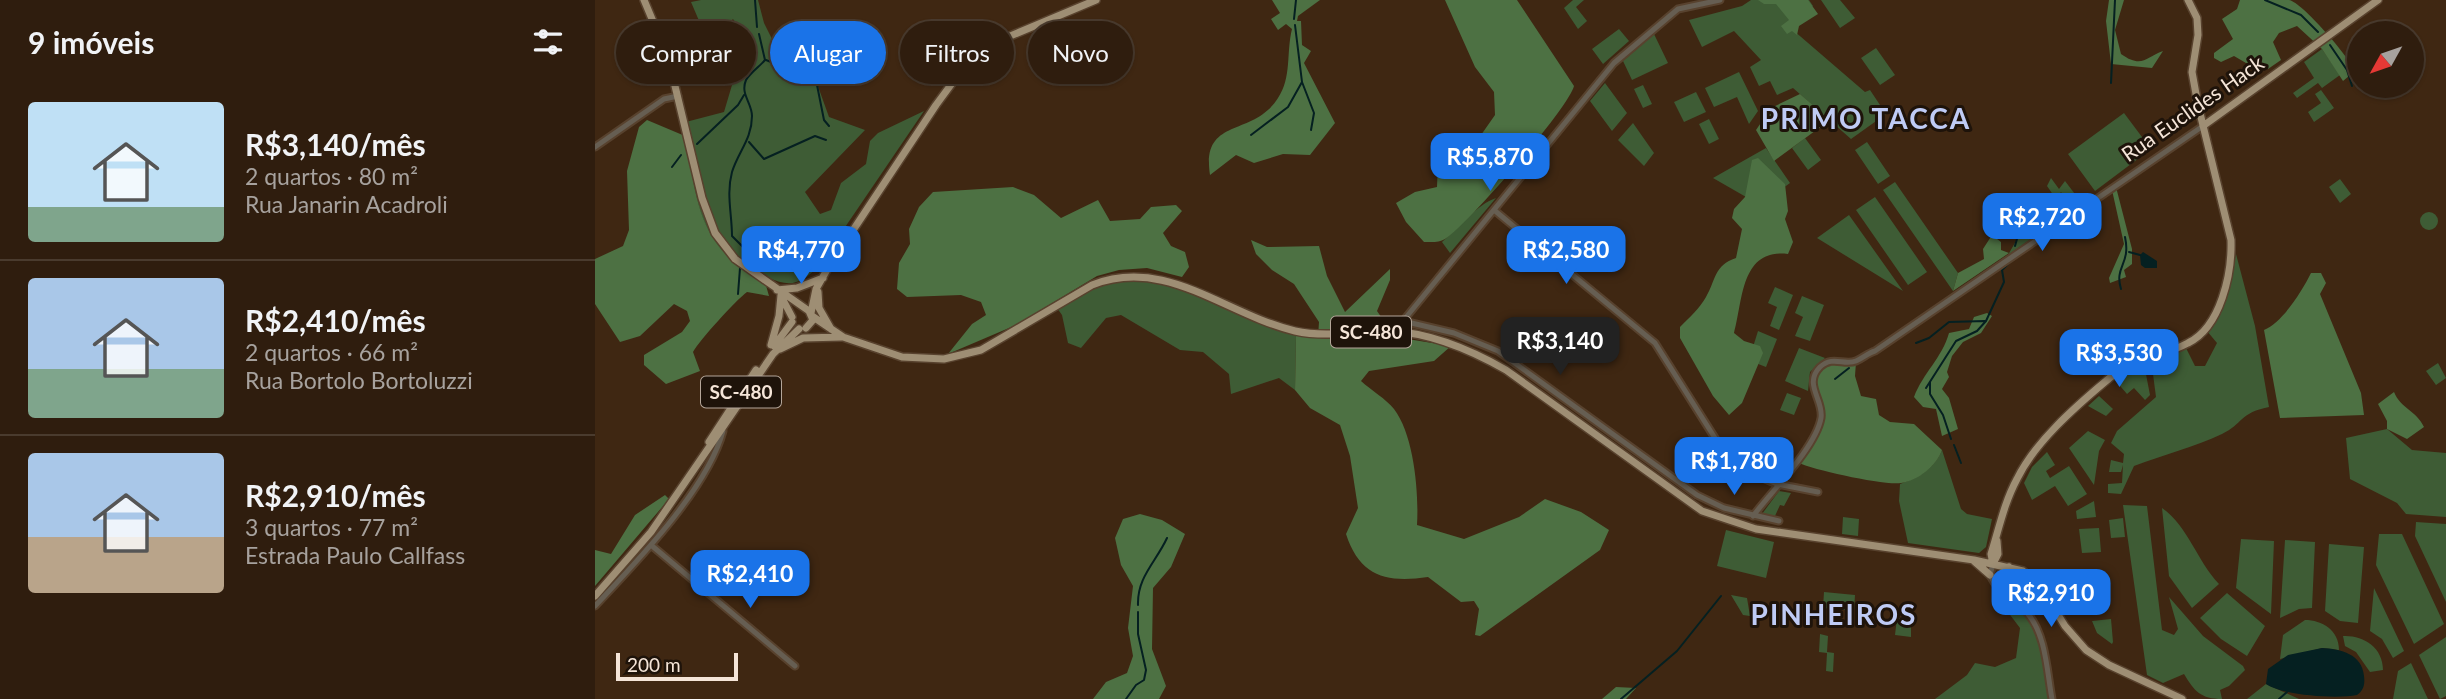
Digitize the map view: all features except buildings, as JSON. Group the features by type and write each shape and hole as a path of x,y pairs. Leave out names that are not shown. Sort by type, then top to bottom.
{"main road":[{"path":"644,0 663,43 702,198 715,233 735,259 812,315"},
{"path":"1993,564 1997,538 2017,478 2052,434 2117,372 2144,358 2187,344 2198,337 2211,320 2228,279 2231,240 2214,179 2192,72 2199,35 2197,18 2187,0"},
{"name":"Rua Euclides Hack","path":"2203,126 2378,0"},
{"path":"792,320 797,310 803,308 936,105 967,63 996,42 1092,1"},
{"name":"SC-480","path":"812,315 843,337 918,360 965,356 998,341 1092,285 1123,275 1150,276 1297,331 1318,334 1393,331 1442,341 1474,352 1506,370 1702,511 1779,533 1974,560 2009,567 2033,578 2065,626 2086,650 2109,665 2182,699"},
{"path":"779,292 823,278"},
{"path":"779,292 792,320 803,329 811,324 811,302 823,278"},
{"path":"823,278 817,295 819,308 833,332"},
{"path":"771,353 779,316 779,292"},
{"name":"SC-480","path":"696,466 723,431 792,320"},
{"name":"SC-480","path":"595,596 651,532 771,353 803,329 833,332"},
{"path":"771,353 803,338 843,337"},
{"path":"1974,560 1996,551"},
{"path":"1996,551 2009,567 1999,577"},
{"path":"1974,560 1990,575"}],"street":[{"path":"1720,0 1678,9 1613,63 1403,321 1454,332 1498,351 1697,495 1753,516 1779,521"},
{"path":"595,147 664,99 678,96"},
{"name":"Rua Euclides Hack","path":"1753,516 1813,438 1821,420 1821,410 1813,388 1813,378 1820,367 1837,359 1852,362 1878,349 2203,126"},
{"path":"1494,209 1655,343 1732,465 1777,484 1818,492"},
{"path":"595,606 651,545 701,476 719,444 723,431"},
{"path":"651,545 795,666"},
{"path":"1993,564 1990,575 1997,587 2006,598 2024,609 2035,623 2052,699"},
{"path":"1993,564 1999,577 1997,587"}],"green space":[{"path":"758,0 770,35 770,84 817,84 829,117 865,130 805,192 820,214 831,210 841,183 866,164 870,141 878,133 924,111 818,267 800,281 783,282 736,267 723,255 704,221 692,180 682,123 724,112 732,84 756,84 756,21 699,21 691,2"},
{"path":"1272,0 1320,0 1298,16 1297,21 1301,21 1302,45 1311,51 1304,63 1335,123 1310,155 1283,154 1254,163 1236,155 1210,175 1209,156 1213,144 1221,135 1256,119 1268,110 1278,98 1285,82 1292,29 1286,24 1278,30 1271,19 1280,13"},
{"path":"1445,0 1517,0 1574,86 1568,99 1536,141 1474,212 1445,239 1424,242 1406,222 1396,203 1415,192 1437,187 1438,161 1474,145 1495,115 1494,92 1475,67"},
{"path":"1573,0 1584,0 1576,7 1587,21 1578,29 1564,8"},
{"path":"1751,0 1809,0 1813,6 1786,24 1865,92 1870,90 1886,114 1851,139 1793,88 1777,95 1770,81 1759,86 1750,67 1761,60 1734,31 1702,47 1689,20 1742,6"},
{"path":"1758,0 1808,0 1818,14 1799,26 1797,35 1792,31 1787,34 1781,26 1789,20 1776,4 1764,4"},
{"path":"1821,0 1840,0 1855,18 1840,28"},
{"path":"2109,0 2124,0 2115,30 2121,54 2139,61 2163,51 2152,68 2111,64 2106,21"},
{"path":"2240,0 2289,0 2295,3 2325,31 2344,55 2347,59 2347,78 2343,81 2322,49 2297,26 2279,33 2273,42 2281,60 2268,69 2258,62 2246,63 2234,56 2221,62 2214,58 2214,53 2233,39 2222,19 2237,9"},
{"path":"1619,29 1629,41 1603,64 1592,49"},
{"path":"1654,34 1668,63 1632,80 1623,61"},
{"path":"1876,48 1895,75 1880,85 1861,58"},
{"path":"2322,49 2340,75 2322,88 2318,83 2297,98 2293,93 2314,78 2304,62"},
{"path":"1739,72 1758,111 1749,124 1737,97 1714,107 1705,88"},
{"path":"1605,83 1627,113 1612,131 1590,101"},
{"path":"1643,85 1652,104 1643,108 1634,89"},
{"path":"2321,90 2334,108 2314,122 2308,112 2321,103 2315,94"},
{"path":"1696,92 1706,112 1684,122 1674,102"},
{"path":"1800,94 1830,120 1774,161 1756,130 1771,108"},
{"path":"2124,113 2151,149 2095,191 2068,154"},
{"path":"1709,119 1719,139 1709,144 1699,124"},
{"path":"647,120 685,136 698,203 705,222 726,255 765,282 769,296 747,292 726,312 693,352 700,371 666,384 644,365 644,355 682,332 690,321 687,311 674,304 640,336 620,342 595,304 595,259 623,246 629,230 627,171 639,127"},
{"path":"1633,123 1654,153 1644,166 1618,140"},
{"path":"1805,138 1821,160 1808,170 1792,148"},
{"path":"1867,142 1890,176 1878,184 1855,150"},
{"path":"1766,148 1790,183 1760,205 1713,178"},
{"path":"1758,158 1785,184 1788,211 1785,219 1793,242 1788,254 1772,254 1761,259 1746,280 1734,333 1744,341 1760,346 1763,353 1742,403 1729,415 1713,396 1680,338 1680,327 1704,301 1719,269 1736,258 1742,229 1732,218 1734,209 1745,197 1752,160"},
{"path":"2051,178 2059,189 2065,181 2081,202 2073,208 2061,192 2056,199 2047,186"},
{"path":"2340,179 2351,194 2340,203 2329,187"},
{"path":"1895,182 1958,273 1953,291 1883,190"},
{"path":"1013,187 1034,195 1061,218 1098,200 1110,221 1140,219 1151,207 1176,205 1182,211 1163,233 1171,246 1185,252 1189,267 1182,277 1147,268 1119,270 1097,276 1016,325 948,354 972,324 986,315 981,302 961,295 907,297 897,289 899,263 910,244 909,229 919,207 933,192"},
{"path":"2116,187 2132,249 2132,264 2124,270 2126,277 2110,283 2109,278 2124,244 2112,190"},
{"path":"1875,197 1927,272 1908,285 1856,210"},
{"path":"1496,198 1450,253 1442,242 1475,211"},
{"path":"2037,204 2051,225 2008,255"},
{"path":"2429,212 2435,215 2438,221 2435,227 2429,230 2423,227 2420,221 2423,215"},
{"path":"1849,215 1903,291 1817,238"},
{"path":"1992,235 2001,242 2001,250 2009,253 1953,291 1958,273 1984,259 1983,249"},
{"path":"1251,240 1267,247 1319,246 1327,276 1345,312 1390,269 1390,280 1377,311 1395,337 1451,346 1434,361 1369,371 1361,381 1387,402 1401,420 1414,465 1417,525 1464,539 1519,517 1545,499 1581,512 1609,530 1600,550 1480,636 1475,635 1479,609 1474,601 1461,602 1428,577 1400,579 1377,574 1367,568 1359,560 1346,534 1358,508 1350,456 1340,425 1310,408 1295,390 1296,335 1318,337 1319,322 1294,284 1272,270 1256,254"},
{"path":"2236,254 2255,326 2269,407 2252,412 2229,430 2211,439 2134,466 2121,494 2108,493 2108,484 2122,483 2123,465 2121,472 2109,472 2111,460 2123,463 2124,454 2111,443 2117,431 2156,397 2151,359 2186,348 2195,366 2205,366 2217,343 2207,331 2230,280"},
{"path":"2311,273 2321,273 2326,283 2320,294 2361,393 2364,415 2280,418 2264,330 2285,313"},
{"path":"1121,279 1161,282 1296,335 1295,390 1279,378 1231,394 1229,374 1203,352 1180,350 1121,315 1106,318 1081,348 1068,343 1062,315 1057,308 1092,288"},
{"path":"1775,287 1793,295 1779,330 1770,326 1777,307 1768,303"},
{"path":"1802,296 1824,305 1810,341 1795,336 1803,317 1795,313"},
{"path":"1987,313 1992,316 1981,333 1963,342 1952,356 1947,372 1949,377 1942,389 1949,398 1958,429 1942,436 1936,409 1923,407 1914,397 1949,333 1969,329 1974,317"},
{"path":"1758,331 1777,339 1766,367 1740,357 1753,347"},
{"path":"1799,348 1825,358 1810,372 1808,391 1785,381"},
{"path":"1856,362 1855,376 1861,396 1876,399 1879,415 1890,422 1914,424 1942,450 1936,461 1920,476 1901,483 1881,482 1799,463 1822,420 1824,409 1815,379 1826,365"},
{"path":"2438,363 2446,378 2436,385 2426,371"},
{"path":"2144,364 2150,395 2145,400 2134,388 2127,394 2115,380"},
{"path":"2394,392 2424,427 2407,439 2387,429 2387,421 2378,404"},
{"path":"1787,393 1801,398 1794,415 1780,410"},
{"path":"2099,396 2113,409 2106,416 2088,406"},
{"path":"2387,429 2412,450 2446,453 2446,517 2406,514 2397,503 2350,479 2346,438"},
{"path":"2088,431 2105,440 2099,451 2094,485 2069,448"},
{"path":"1778,450 1792,456 1775,478 1762,472 1769,456 1775,458"},
{"path":"1942,450 1961,509 1967,514 1992,519 1986,547 1979,553 1908,543 1899,501 1900,484 1925,472"},
{"path":"2047,452 2055,465 2046,471 2050,478 2069,466 2087,494 2068,506 2055,486 2032,500 2024,483 2032,467"},
{"path":"1779,491 1791,493 1784,506 1780,505 1775,516 1762,514"},
{"path":"665,495 669,499 595,586 595,550 611,554 635,515"},
{"path":"2094,501 2096,517 2077,519 2076,511"},
{"path":"2123,505 2147,506 2162,630 2174,635 2178,629 2169,597 2203,636 2243,666 2245,670 2229,686 2220,690 2222,699 2199,693 2184,674 2163,683 2147,675"},
{"path":"2162,508 2179,524 2219,584 2192,608 2169,576"},
{"path":"1140,514 1162,520 1185,534 1171,567 1153,588 1152,649 1166,686 1159,699 1093,699 1106,682 1127,673 1133,656 1128,628 1133,586 1121,565 1115,538 1123,519"},
{"path":"1843,517 1859,519 1858,536 1842,534"},
{"path":"2123,518 2125,537 2111,538 2109,520"},
{"path":"2416,522 2446,524 2446,602 2415,536"},
{"path":"2099,528 2101,552 2082,553 2079,529"},
{"path":"1726,530 1774,542 1766,578 1717,566"},
{"path":"2379,534 2402,534 2444,624 2414,644 2376,565"},
{"path":"2241,539 2274,541 2271,614 2236,588"},
{"path":"2285,540 2315,542 2312,608 2299,609 2280,618"},
{"path":"2329,544 2364,547 2358,623 2340,621 2325,611"},
{"path":"2374,588 2404,651 2393,658 2382,639 2370,631"},
{"path":"1824,592 1855,595 1854,611 1823,608"},
{"path":"1997,592 2023,611 2035,629 2042,652 2049,699 1935,699 1967,675 1975,663 1995,667 2016,658 2020,628 1998,599"},
{"path":"2227,593 2265,626 2247,656 2221,639 2200,618"},
{"path":"1731,595 1747,598 1750,616 1743,615"},
{"path":"1897,618 1911,618 1911,637 1895,635"},
{"path":"2111,619 2112,644 2097,633 2092,621"},
{"path":"2305,620 2323,624 2333,632 2339,650 2322,648 2280,659 2283,635"},
{"path":"1820,634 1828,636 1827,652 1834,653 1833,672 1826,671 1827,653 1819,652"},
{"path":"2343,636 2358,638 2371,644 2380,655 2383,670 2370,672 2356,652 2345,646"},
{"path":"2446,637 2446,696 2440,699 2419,655"},
{"path":"2411,663 2428,699 2393,699 2398,671"},
{"path":"2266,684 2299,699 2247,699"},
{"path":"1616,687 1636,688 1626,699 1602,699"}],"water":[{"path":"2143,252 2157,261 2157,268 2145,268 2141,265 2140,255"},
{"path":"2322,648 2343,651 2359,662 2364,682 2363,689 2357,695 2311,695 2285,691 2266,684 2268,669 2288,655"}],"waterway":[{"path":"755,0 757,27"},
{"path":"1294,19 1296,0"},
{"path":"2111,83 2115,0"},
{"path":"2265,0 2301,15 2318,32"},
{"path":"1295,25 1302,82 1314,113 1311,130"},
{"path":"744,248 732,236 729,188 732,172 751,124 752,116 745,94 746,80 765,60 759,34"},
{"path":"2330,45 2347,70"},
{"path":"766,60 816,80 824,120 829,126"},
{"path":"1251,135 1288,107 1302,82"},
{"path":"697,144 738,105 744,95"},
{"path":"749,142 764,159 815,136 826,140"},
{"path":"672,167 681,155"},
{"path":"2015,246 2024,214"},
{"path":"2121,289 2119,281 2126,254 2125,237"},
{"path":"2129,252 2140,255"},
{"path":"1926,388 1956,341 1977,331 1986,321 2004,282 2002,270 2012,260"},
{"path":"738,294 740,268"},
{"path":"1916,343 1929,338 1949,322 1985,321"},
{"path":"1835,379 1849,368"},
{"path":"1930,382 1930,394 1943,415 1951,439"},
{"path":"1954,445 1961,463"},
{"path":"1138,605 1144,578 1167,538"},
{"path":"1621,699 1677,651 1721,596"},
{"path":"1126,699 1136,685 1144,680 1146,670 1138,634 1138,612"},
{"path":"2279,699 2287,692"}],"district":[{"name":"PRIMO TACCA","path":"1866,119"},
{"name":"PINHEIROS","path":"1834,615"}]}
